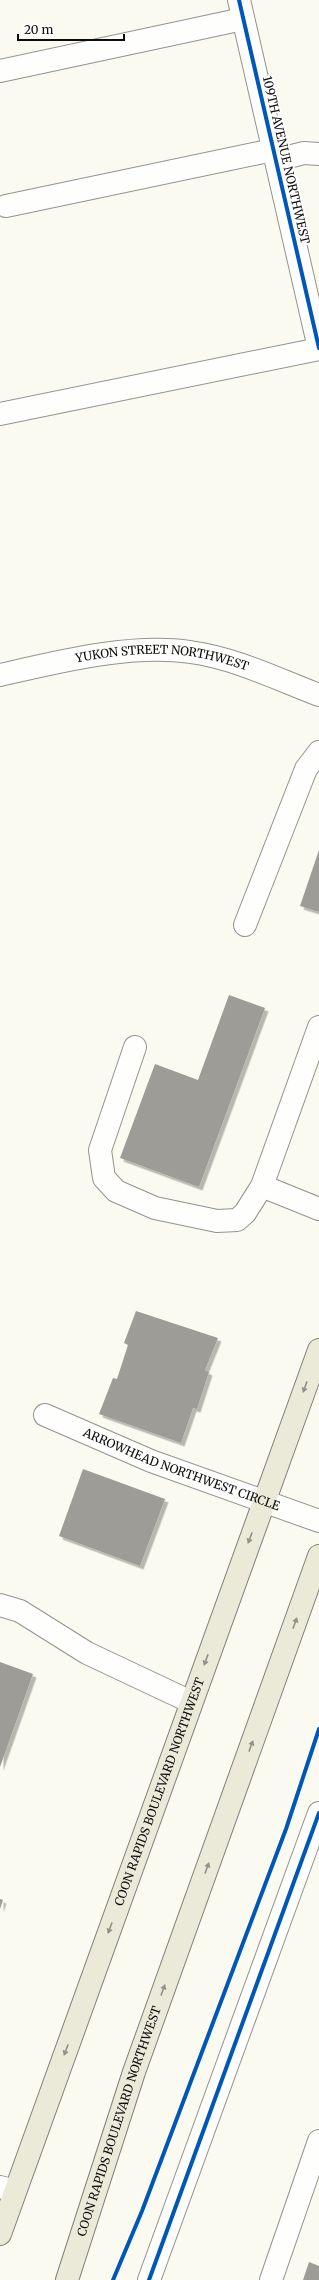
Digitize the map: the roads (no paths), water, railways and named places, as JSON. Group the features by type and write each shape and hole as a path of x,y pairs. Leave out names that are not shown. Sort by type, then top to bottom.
{"main road":[{"name":"COON RAPIDS BOULEVARD NORTHWEST","path":"0,2234 7,2189 191,1702 319,1350"},
{"name":"COON RAPIDS BOULEVARD NORTHWEST","path":"68,2280 134,2072 319,1556"}],"street":[{"path":"0,71 241,10"},
{"name":"109TH AVENUE NORTHWEST","path":"241,10 319,349"},
{"path":"6,206 274,155 304,153 319,154"},
{"path":"0,414 319,349"},
{"name":"YUKON STREET NORTHWEST","path":"0,675 82,657 144,650 189,651 235,662 319,695"},
{"path":"245,925 306,769 319,752"},
{"path":"135,1047 100,1150 104,1178 116,1191 155,1208 217,1221 237,1220 245,1213 262,1186 319,1027"},
{"path":"262,1186 319,1209"},
{"name":"ARROWHEAD NORTHWEST CIRCLE","path":"45,1415 150,1461 319,1521"},
{"path":"0,1605 20,1612 87,1653 191,1702"},
{"path":"149,2280 319,1812"},
{"path":"271,2280 319,2141"}]}
